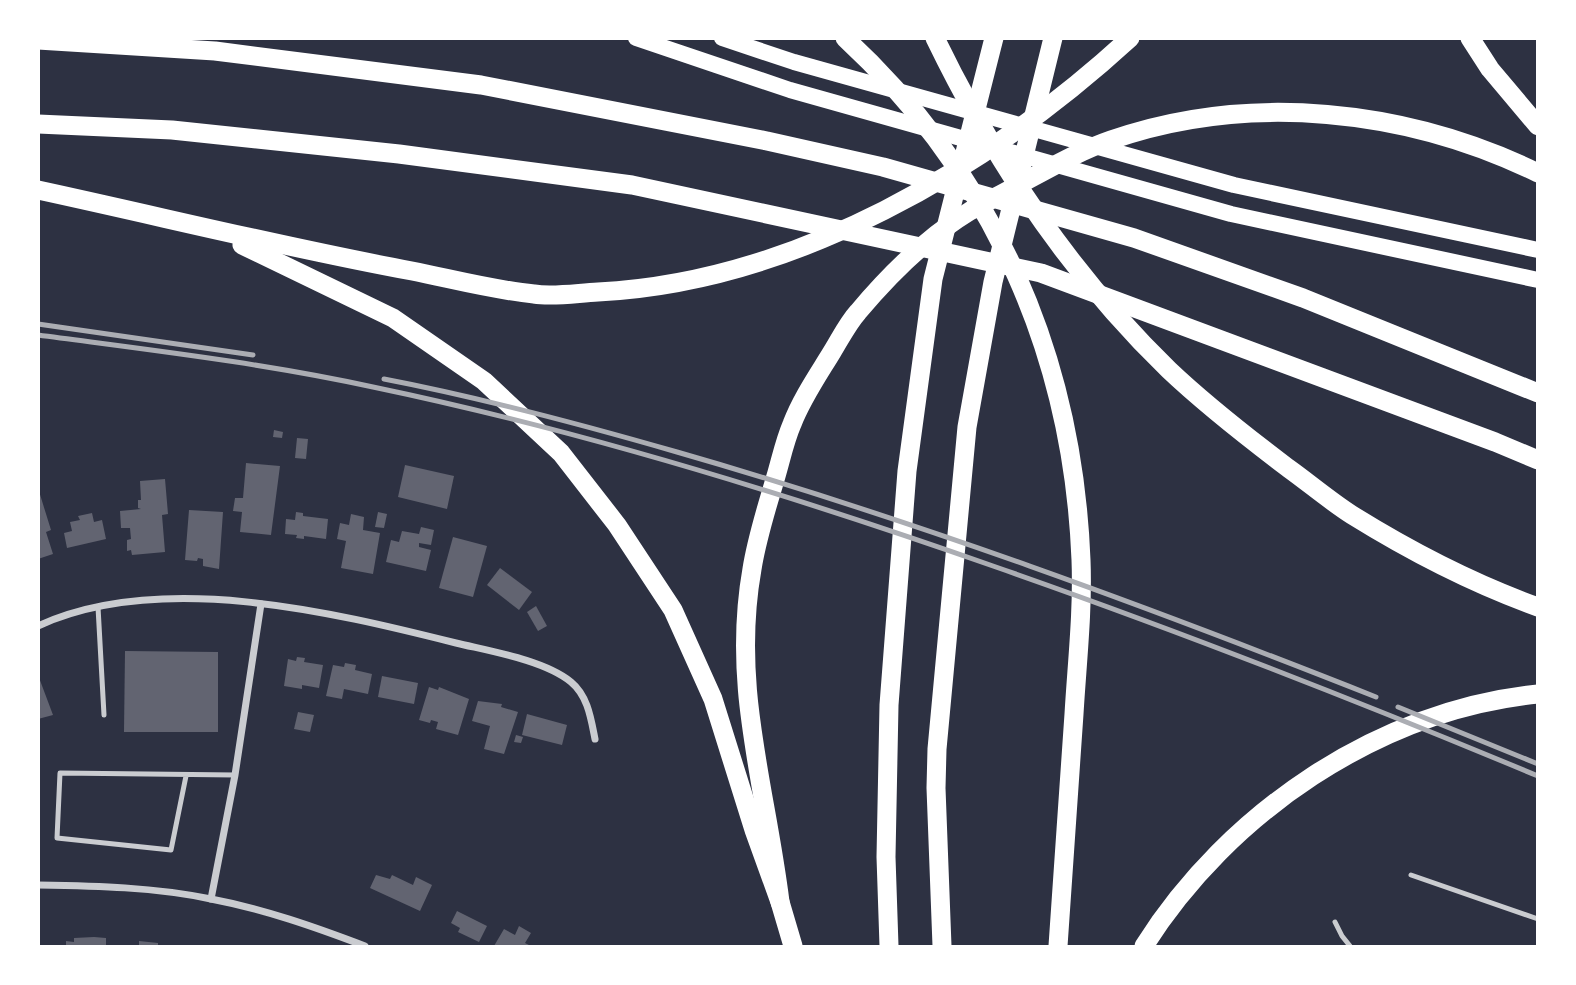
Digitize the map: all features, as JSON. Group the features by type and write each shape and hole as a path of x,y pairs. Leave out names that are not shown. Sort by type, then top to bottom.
{"highway":[{"path":"845,38 906,101 950,157 992,225 1035,318 1064,418 1077,504 1081,593 1058,947"},
{"path":"935,38 964,97 1039,218 1115,314 1191,390 1235,428 1351,514 1442,565 1538,607"},
{"path":"889,947 887,857 892,650 907,471 933,279 994,38"},
{"path":"942,947 936,788 969,414 993,282 1053,38"},
{"path":"38,190 294,249 536,295 640,289 732,271 791,251 851,225 922,189 1006,138 1074,88 1130,38"},
{"path":"1470,38 1490,69 1538,126"},
{"path":"38,40 215,51 481,85 768,141 883,167 1134,238 1303,298 1538,393"},
{"path":"780,902 773,844 749,718 746,671 747,611 757,544 790,427 802,402 855,314 908,259 967,213 1106,142 1170,124 1218,116 1317,114 1366,119 1452,138 1538,173"},
{"path":"38,124 172,130 399,154 632,184 1041,273 1538,460"},
{"path":"203,226 393,318 494,390 561,453 617,525 673,610 699,665 724,732 793,947"},
{"path":"1144,947 1183,892 1228,844 1274,804 1329,766 1406,728 1472,706 1535,694"}],"main road":[{"path":"636,38 790,90 1191,203 1355,242 1538,280"},
{"path":"722,38 794,62 1234,185 1538,250"}],"street":[{"path":"39,626 98,607 169,599 261,604 371,622 487,651 555,672 572,683 582,695 595,739"},
{"path":"211,898 235,775 261,604"},
{"path":"38,885 103,886 211,898 292,920 365,947"}],"lane":[{"path":"98,607 104,715"},
{"path":"186,776 171,849 57,838 60,774 235,775"},
{"path":"1410,875 1538,919"},
{"path":"1335,922 1350,947"}],"building":[{"path":"274,430 283,432 282,438 273,437"},
{"path":"297,438 308,439 306,459 295,458"},
{"path":"246,463 280,466 271,535 240,532 242,512 233,511 235,498 243,498"},
{"path":"405,465 454,476 447,509 398,497"},
{"path":"165,479 168,514 162,515 165,552 132,555 131,550 127,551 127,540 131,539 130,528 121,528 120,511 141,509 138,508 138,500 141,500 140,481"},
{"path":"38,488 51,530 46,532 53,554 38,559"},
{"path":"189,510 223,512 219,569 203,566 203,559 185,560"},
{"path":"296,512 303,513 303,516 328,519 326,539 304,536 304,539 285,534 286,519 295,520"},
{"path":"378,512 387,514 384,528 375,527"},
{"path":"92,513 94,522 102,520 106,539 67,548 64,533 72,531 70,522 80,520 78,516"},
{"path":"351,514 364,517 363,530 380,533 373,574 341,568 346,541 337,539 340,523 349,525"},
{"path":"421,527 434,530 431,545 419,543 419,547 431,550 426,571 386,562 391,540 399,542 402,531 419,534"},
{"path":"453,537 487,546 473,597 439,588"},
{"path":"500,568 532,592 519,610 487,585"},
{"path":"536,606 547,626 538,631 527,612"},
{"path":"125,651 218,652 218,732 124,732"},
{"path":"297,657 305,658 304,662 323,665 319,688 284,686 288,659 296,661"},
{"path":"345,663 356,665 355,670 372,674 368,694 344,689 342,699 326,696 333,665 344,667"},
{"path":"38,675 53,715 38,719"},
{"path":"382,676 418,683 414,704 378,697"},
{"path":"429,687 438,690 439,687 469,699 458,735 436,729 438,722 419,720"},
{"path":"478,701 502,704 501,707 518,712 504,754 484,749 490,726 472,721"},
{"path":"298,712 314,715 310,732 294,729"},
{"path":"527,714 567,725 562,745 522,735"},
{"path":"516,735 523,737 521,743 514,742"},
{"path":"376,875 390,879 392,875 413,885 416,877 432,885 420,911 370,888"},
{"path":"457,911 487,926 479,942 458,932 460,928 451,923"},
{"path":"519,926 531,933 525,943 531,946 494,946 504,929 515,935"},
{"path":"74,938 106,938 106,946 66,946 66,941 74,942"},
{"path":"139,941 158,943 158,946 139,946"}],"railway":[{"path":"38,324 253,355"},
{"path":"38,335 332,378 452,404 686,466 841,514 1062,590 1267,667 1538,776"},
{"path":"384,379 495,403 604,431 854,506 1116,597 1376,697"},
{"path":"1398,707 1538,764"}]}
